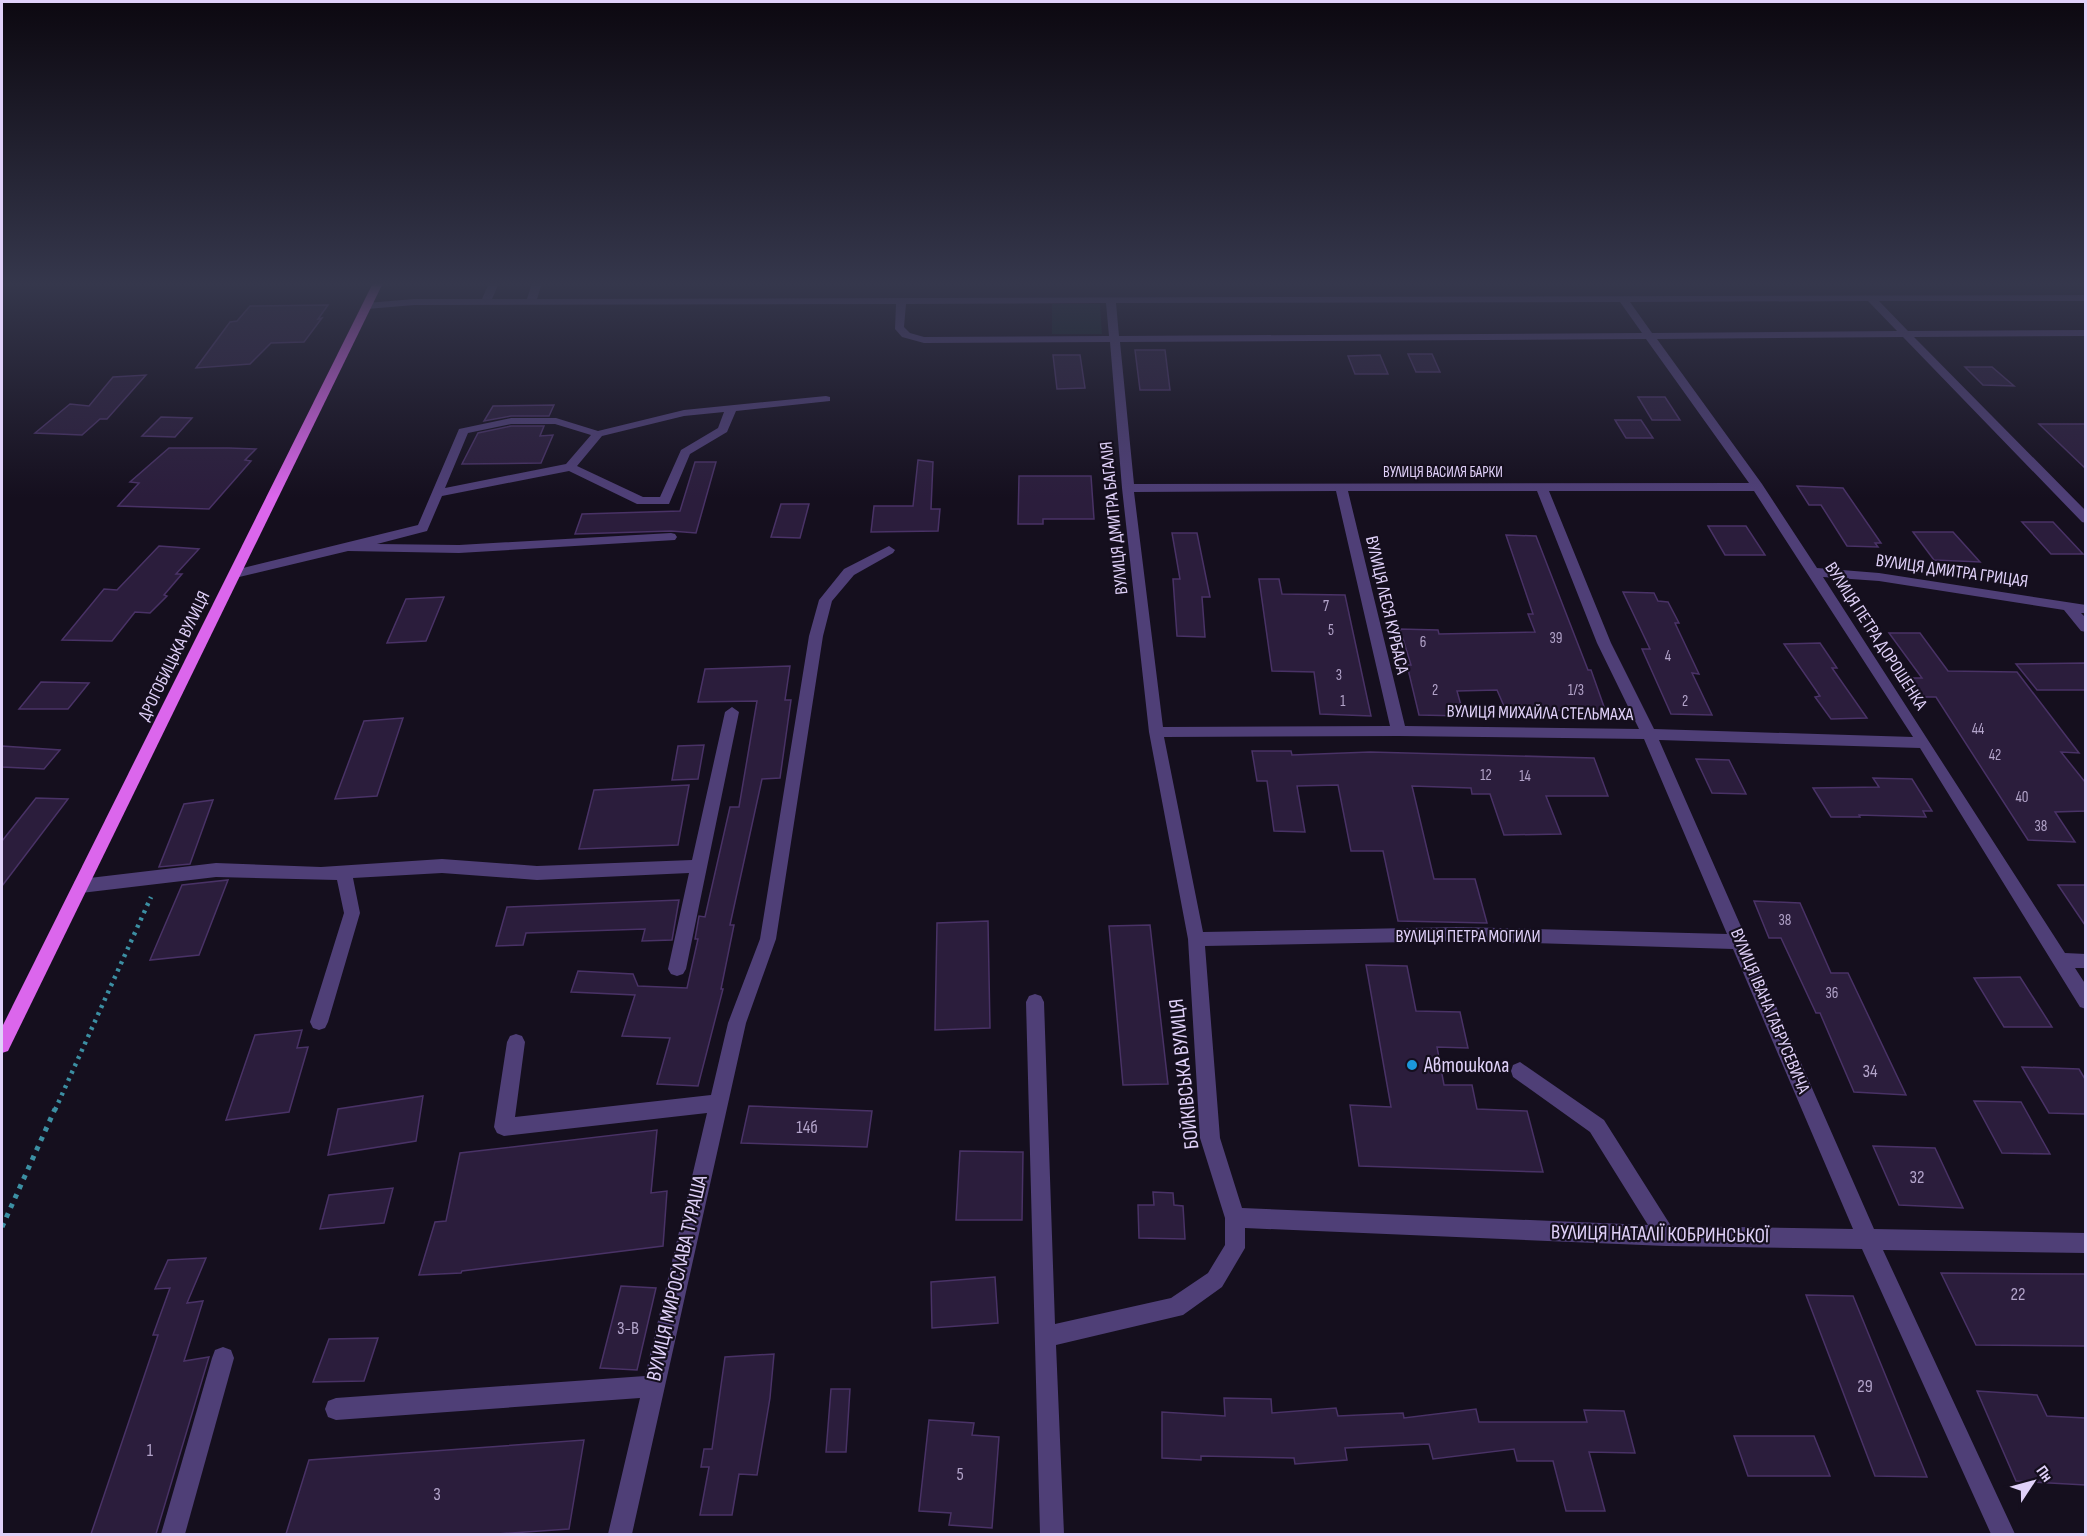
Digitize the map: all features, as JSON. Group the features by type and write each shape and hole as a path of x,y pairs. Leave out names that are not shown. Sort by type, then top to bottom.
{"main road":[{"name":"ДРОГОБИЦЬКА ВУЛИЦЯ","path":"2,1045 343,355"}],"street":[{"name":"ВУЛИЦЯ ДМИТРА БАГАЛІЯ","path":"1116,355 1128,488 1156,732"},
{"name":"ВУЛИЦЯ ПЕТРА ДОРОШЕНКА","path":"1663,355 1758,487 1814,572 2085,1001"},
{"path":"1924,355 2085,519"},
{"path":"234,574 423,528 463,431 511,421 556,420 598,434 684,413 826,399"},
{"path":"438,493 570,467 641,501 665,501 685,452 723,430 731,409"},
{"path":"570,467 598,434"},
{"name":"ВУЛИЦЯ ЛЕСЯ КУРБАСА","path":"1341,487 1399,731"},
{"name":"ВУЛИЦЯ ІВАНА ГАБРУСЕВИЧА","path":"1541,487 1604,643 1649,734 1867,1238 2003,1534"},
{"name":"ВУЛИЦЯ ВАСИЛЯ БАРКИ","path":"1128,488 1758,487"},
{"path":"348,547 459,549 670,537"},
{"name":"ВУЛИЦЯ МИРОСЛАВА ТУРАША","path":"620,1534 736,1023 768,939 816,636 826,600 849,572 889,550"},
{"name":"ВУЛИЦЯ ДМИТРА ГРИЦАЯ","path":"1814,572 1879,577 2085,609"},
{"path":"2068,606 2085,628"},
{"path":"677,969 732,712"},
{"name":"ВУЛИЦЯ МИХАЙЛА СТЕЛЬМАХА","path":"1156,732 1399,731 1649,734 1924,743"},
{"name":"БОЙКІВСЬКА ВУЛИЦЯ","path":"1046,1337 1176,1308 1215,1280 1234,1248 1235,1218 1210,1138 1196,939 1156,732"},
{"path":"81,886 216,870 321,874 442,866 537,873 699,866"},
{"path":"319,1022 352,913 343,872"},
{"name":"ВУЛИЦЯ ПЕТРА МОГИЛИ","path":"1196,939 1461,934 1740,942"},
{"path":"2061,960 2085,961"},
{"path":"1035,1002 1052,1534"},
{"path":"516,1042 504,1127 717,1103"},
{"path":"1520,1071 1597,1126 1666,1236"},
{"name":"ВУЛИЦЯ НАТАЛІЇ КОБРИНСЬКОЇ","path":"1235,1218 1666,1236 2085,1243"},
{"path":"172,1534 224,1358"},
{"path":"336,1409 652,1386"}],"path":[{"path":"2,1227 154,891"}],"building":[{"path":"206,355 259,355 250,364 196,368"},
{"path":"1053,355 1080,355 1085,388 1057,389"},
{"path":"1136,355 1166,355 1170,390 1140,390"},
{"path":"1380,355 1388,374 1355,374 1348,356"},
{"path":"1408,355 1432,355 1440,372 1416,372"},
{"path":"1965,367 1992,367 2014,386 1983,385"},
{"path":"146,375 107,419 100,419 82,435 35,433 70,404 89,406 113,377"},
{"path":"1638,397 1665,397 1680,420 1652,420"},
{"path":"554,405 549,416 511,416 484,421 493,406"},
{"path":"161,417 192,418 175,437 142,436"},
{"path":"1615,420 1641,420 1653,438 1626,438"},
{"path":"2039,424 2085,424 2085,468"},
{"path":"511,426 544,426 540,436 553,435 541,463 462,464 478,433"},
{"path":"169,448 256,449 245,460 251,461 209,509 118,506 139,483 130,482"},
{"path":"918,460 933,462 931,509 940,509 938,531 871,532 874,506 913,506"},
{"path":"695,462 716,462 696,533 671,531 575,534 582,514 680,511"},
{"path":"1019,476 1091,476 1094,519 1043,519 1043,524 1018,524"},
{"path":"1797,486 1843,488 1881,543 1875,543 1878,547 1847,546 1821,505 1809,505"},
{"path":"781,504 809,504 800,538 771,537"},
{"path":"2022,522 2053,522 2083,554 2051,554"},
{"path":"1708,526 1746,526 1765,555 1725,555"},
{"path":"1913,532 1953,532 1980,562 1934,560"},
{"path":"1172,533 1197,533 1210,597 1202,597 1205,637 1177,636 1173,579 1180,579"},
{"path":"1506,535 1536,536 1588,670 1591,670 1608,718 1574,717 1572,711 1527,709 1528,713 1507,713 1497,690 1457,691 1464,716 1419,715 1407,665 1411,665 1400,629 1438,630 1439,634 1535,632 1528,614 1533,614"},
{"path":"159,546 199,549 176,574 182,574 164,595 167,596 150,613 135,612 112,641 62,640 104,589 117,590"},
{"path":"1259,579 1279,579 1282,594 1345,595 1371,716 1320,714 1314,672 1272,671"},
{"path":"1623,592 1654,593 1658,601 1668,602 1679,623 1675,623 1699,674 1692,673 1712,715 1671,714 1642,649 1650,649"},
{"path":"444,597 426,641 387,643 406,599"},
{"path":"1889,633 1920,633 1948,671 2017,672 2079,753 2061,752 2085,782 2085,811 2055,812 2075,842 2028,840 1936,697 1916,697 1903,678 1922,678"},
{"path":"1820,643 1837,668 1832,668 1867,718 1831,719 1815,697 1820,696 1784,644"},
{"path":"2085,663 2085,690 2037,690 2016,664"},
{"path":"790,666 785,700 791,700 780,778 762,779 730,925 734,925 721,989 723,989 698,1086 657,1084 670,1038 622,1036 635,995 571,992 578,971 633,974 638,986 687,988 698,939 695,939 699,916 705,917 730,807 739,807 757,701 698,702 705,669"},
{"path":"41,682 89,683 68,709 19,709"},
{"path":"403,718 377,796 335,799 364,721"},
{"path":"704,745 698,779 672,780 678,746"},
{"path":"2,746 60,750 44,769 2,767"},
{"path":"1252,751 1291,751 1292,755 1370,752 1594,758 1608,796 1546,796 1561,834 1504,835 1490,794 1472,794 1471,788 1412,786 1434,879 1475,879 1487,923 1398,921 1383,851 1351,851 1338,785 1297,786 1305,832 1274,831 1267,781 1257,781"},
{"path":"1696,759 1729,760 1746,794 1712,793"},
{"path":"1873,778 1912,779 1932,811 1923,811 1926,817 1859,815 1860,817 1831,817 1813,788 1879,787"},
{"path":"689,785 678,845 579,849 594,790"},
{"path":"36,798 68,799 2,886 2,841"},
{"path":"213,800 190,864 159,867 184,804"},
{"path":"228,880 199,955 150,960 182,885"},
{"path":"2058,885 2085,885 2085,925"},
{"path":"679,900 672,940 642,941 645,929 526,933 523,945 496,946 507,907"},
{"path":"1754,901 1800,903 1831,973 1848,973 1906,1095 1854,1092 1820,1013 1816,1013 1781,938 1769,938"},
{"path":"988,921 990,1028 935,1030 937,923"},
{"path":"1150,925 1168,1084 1123,1085 1109,926"},
{"name":"Автошкола","path":"1366,965 1407,966 1416,1011 1460,1012 1468,1048 1437,1047 1444,1085 1472,1085 1477,1109 1527,1111 1543,1172 1359,1166 1350,1105 1391,1107"},
{"path":"2020,977 2052,1027 2004,1027 1974,978"},
{"path":"302,1030 297,1048 308,1047 289,1112 226,1120 255,1035"},
{"path":"2022,1067 2079,1069 2085,1079 2085,1114 2049,1113"},
{"path":"423,1096 416,1141 328,1155 338,1109"},
{"path":"1974,1101 2021,1102 2050,1154 2002,1153"},
{"path":"749,1106 872,1111 867,1147 741,1143"},
{"path":"657,1130 651,1193 667,1191 663,1246 462,1271 461,1273 419,1275 435,1222 446,1221 460,1153"},
{"path":"1873,1146 1935,1148 1963,1208 1899,1205"},
{"path":"960,1151 1023,1152 1022,1220 956,1220"},
{"path":"393,1188 384,1223 320,1229 329,1195"},
{"path":"1153,1192 1173,1193 1174,1205 1183,1206 1185,1239 1139,1238 1138,1205 1154,1205"},
{"path":"206,1258 187,1303 203,1301 184,1361 209,1357 156,1534 91,1534 158,1335 153,1335 170,1288 155,1289 168,1260"},
{"path":"1941,1273 2085,1274 2085,1346 1976,1345"},
{"path":"995,1277 998,1323 932,1328 931,1282"},
{"path":"621,1286 656,1288 637,1370 600,1368"},
{"path":"1806,1295 1853,1296 1927,1477 1875,1476"},
{"path":"378,1338 364,1381 313,1382 329,1339"},
{"path":"774,1354 770,1398 757,1475 739,1474 732,1515 700,1515 709,1467 701,1467 704,1449 712,1449 725,1357"},
{"path":"831,1389 850,1389 846,1452 826,1452"},
{"path":"1977,1391 2037,1395 2047,1416 2085,1418 2085,1485 2016,1481"},
{"path":"1224,1398 1271,1399 1272,1413 1336,1408 1338,1416 1403,1413 1404,1418 1476,1409 1479,1422 1587,1422 1584,1410 1624,1411 1635,1453 1589,1452 1605,1511 1566,1511 1553,1461 1517,1461 1514,1449 1433,1459 1429,1444 1345,1448 1347,1460 1295,1464 1294,1458 1201,1456 1201,1460 1162,1458 1162,1412 1225,1416"},
{"path":"929,1420 974,1423 972,1435 999,1437 992,1528 949,1525 951,1513 919,1511"},
{"path":"1734,1436 1814,1436 1830,1476 1748,1476"},
{"path":"584,1440 569,1529 497,1534 286,1534 309,1460"}],"place":[{"name":"Автошкола","path":"1412,1065"}]}
